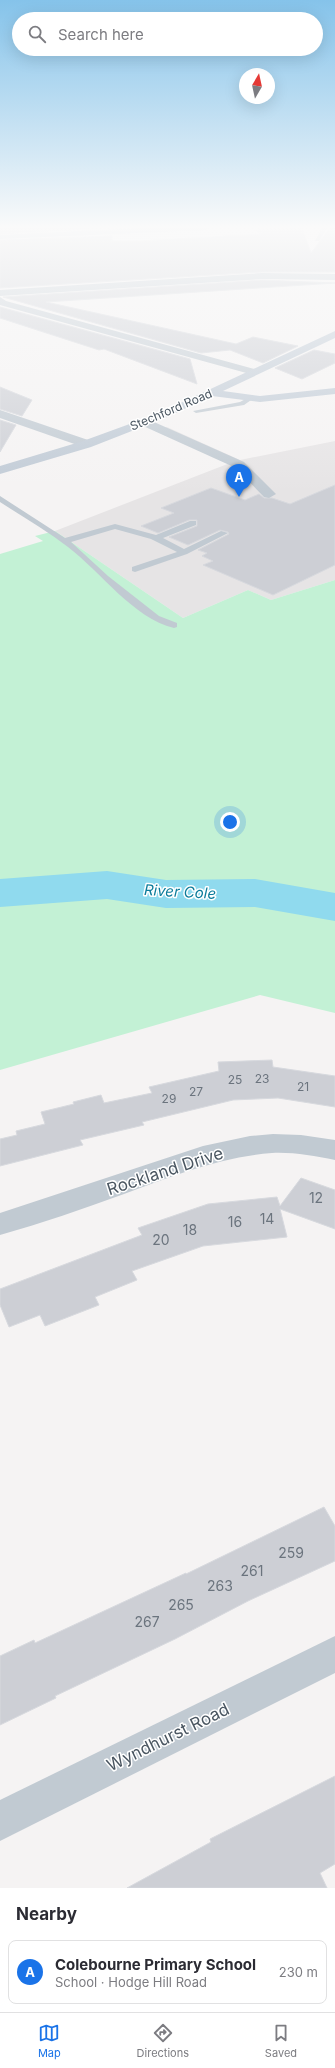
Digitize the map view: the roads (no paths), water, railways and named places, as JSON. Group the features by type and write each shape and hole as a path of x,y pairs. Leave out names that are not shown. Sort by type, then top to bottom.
{"main road":[{"name":"Stechford Road","path":"0,470 87,444 145,422 213,393 335,334"},
{"path":"213,393 260,399 335,391"}],"street":[{"path":"51,316 254,372"},
{"path":"0,414 87,444"},
{"path":"145,422 240,465 251,478 269,494"},
{"name":"Rockland Drive","path":"0,1224 62,1205 184,1162 224,1151 265,1145 295,1144 335,1150"},
{"name":"Wyndhurst Road","path":"0,1821 335,1654"}],"lane":[{"path":"196,411 242,404 251,398"},
{"path":"0,498 72,546 105,578 150,614 174,625"},
{"path":"156,538 193,523"},
{"path":"64,541 115,526 156,538 184,552"},
{"path":"136,569 184,552 224,533"}],"waterway":[{"name":"River Cole","path":"0,893 107,885 166,894 255,893 335,907"}],"place":[{"name":"Colebourne Primary School","path":"239,497"}]}
